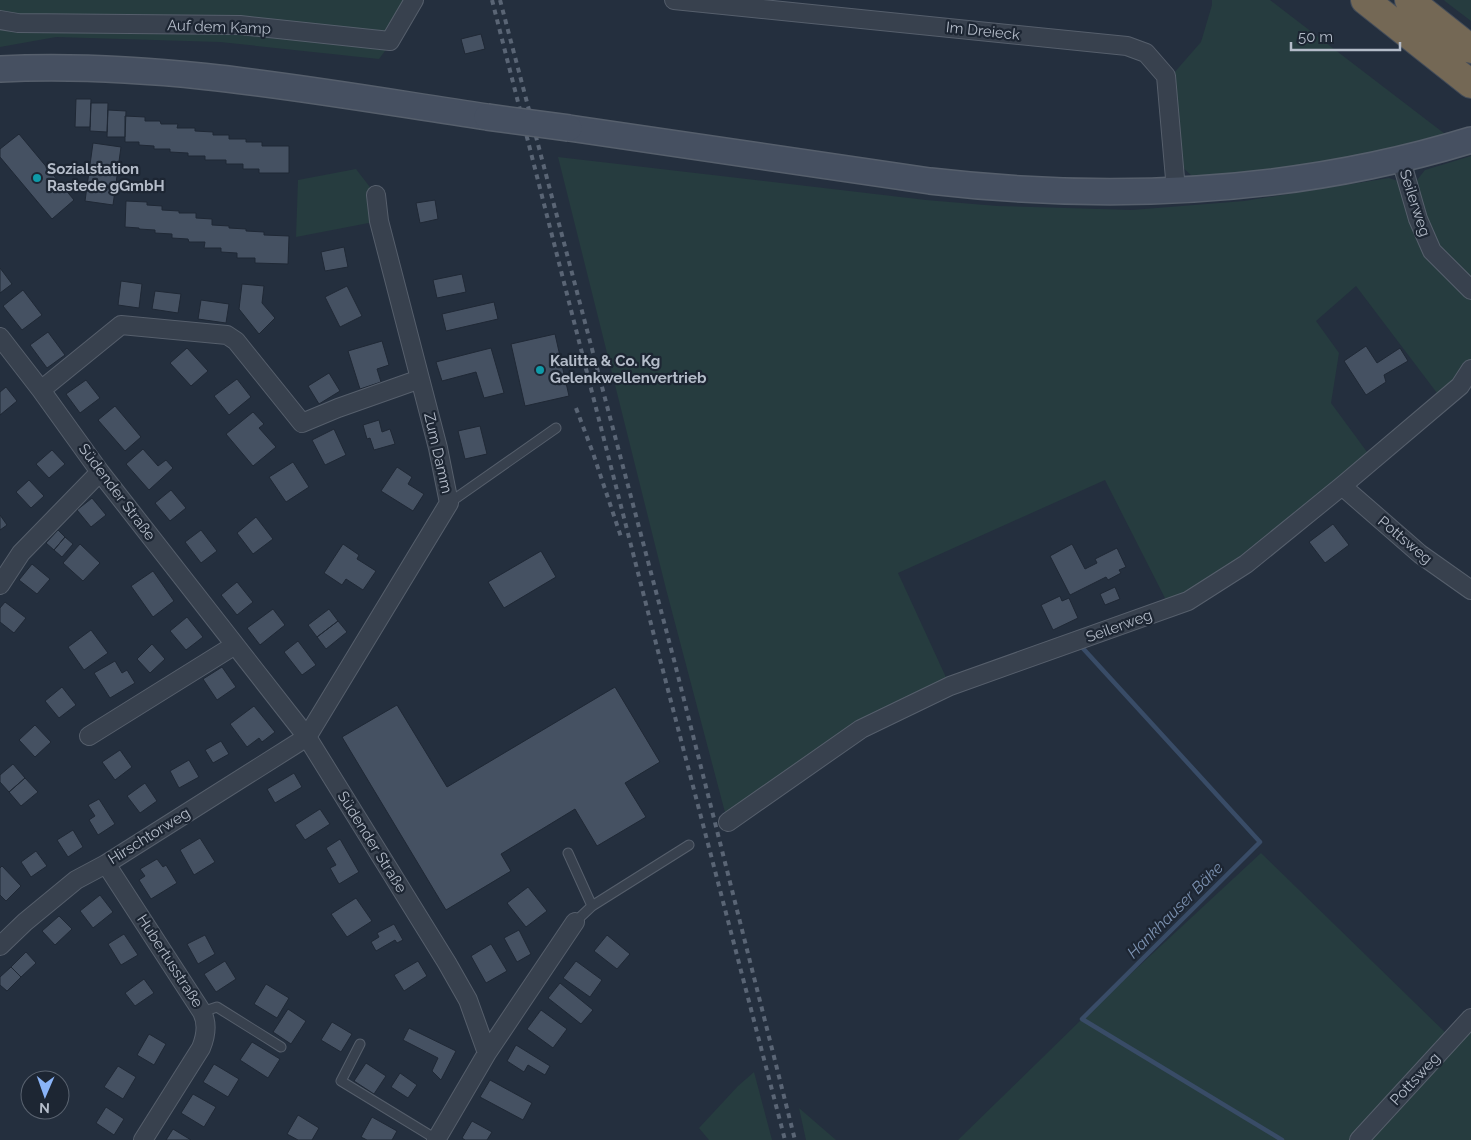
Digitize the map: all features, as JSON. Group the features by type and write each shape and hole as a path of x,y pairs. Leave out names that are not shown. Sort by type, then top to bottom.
{"highway":[{"path":"1365,0 1469,82"},
{"path":"1409,0 1471,49"}],"street":[{"name":"Auf dem Kamp","path":"0,20 18,23 240,25 390,41 414,0"},
{"name":"Im Dreieck","path":"674,0 1127,46 1146,53 1166,76 1176,190"},
{"path":"0,69 26,67 92,68 156,71 223,78 830,167 987,188 1048,191 1112,193 1241,186 1293,180 1401,160 1471,140"},
{"name":"Seilerweg","path":"1401,160 1418,219 1432,251 1471,290"},
{"name":"Zum Damm","path":"307,737 449,503 438,448 379,221 376,195"},
{"path":"40,390 121,325 226,335 236,341 302,423 420,379"},
{"name":"Südender Straße","path":"0,337 100,472 307,737 460,985 468,1000 487,1053"},
{"name":"Seilerweg","path":"728,822 861,729 916,701 950,686 1188,601 1246,564 1342,486 1460,386 1471,369"},
{"path":"0,585 21,553 100,472"},
{"name":"Pottsweg","path":"1342,486 1420,554 1471,590"},
{"path":"89,736 235,645"},
{"name":"Hirschtorweg","path":"0,946 25,922 76,880 106,864 307,737"},
{"name":"Hubertusstraße","path":"106,864 202,1012 206,1024 201,1048 143,1140"},
{"path":"436,1140 487,1053 575,922"},
{"name":"Pottsweg","path":"1359,1140 1471,1018"}],"lane":[{"path":"449,503 556,428"},
{"path":"575,922 592,906 690,845"},
{"path":"568,853 592,906"},
{"path":"202,1012 217,1007 281,1047"},
{"path":"360,1044 341,1081 436,1140"}],"green space":[{"path":"0,0 416,0 391,43 379,59 220,42 56,37 0,47"},
{"path":"1212,0 1270,0 1445,134 1368,153 1283,170 1209,180 1192,176 1180,165 1173,74 1201,42"},
{"path":"1444,0 1471,0 1471,21 1446,2"},
{"path":"1471,156 1471,284 1437,243 1426,226 1417,180 1425,170"},
{"path":"558,157 926,200 997,206 1132,210 1244,201 1389,178 1401,182 1415,233 1471,296 1471,362 1440,397 1356,286 1316,321 1339,353 1331,403 1370,456 1246,564 1170,608 1105,480 898,573 950,686 916,701 727,820 666,589"},
{"path":"356,169 376,195 379,221 296,237 298,180"},
{"path":"1261,853 1452,1039 1359,1140 958,1140 1082,1019"},
{"path":"1471,1022 1471,1140 1367,1140"},
{"path":"754,1072 772,1140 709,1140 699,1128 738,1086"},
{"path":"799,1108 836,1140 806,1140"}],"building":[{"path":"481,34 485,49 465,54 461,39"},
{"path":"76,99 91,99 90,127 75,127"},
{"path":"91,103 108,103 107,132 90,131"},
{"path":"108,110 126,111 125,137 107,137"},
{"path":"125,116 145,117 145,121 160,121 161,124 178,124 177,128 195,128 195,131 213,132 213,135 229,135 229,139 246,139 246,142 262,142 262,146 289,146 289,173 259,173 259,169 243,169 243,164 226,164 226,160 205,160 205,156 188,156 188,153 170,152 170,149 154,149 154,146 139,145 139,142 125,142"},
{"name":"Sozialstation Rastede gGmbH","path":"19,134 74,200 52,219 0,157 0,149"},
{"path":"93,143 121,147 113,205 85,201"},
{"path":"435,200 438,219 420,223 416,203"},
{"path":"126,201 147,202 147,205 162,206 162,210 179,211 179,213 196,213 196,218 212,219 212,225 264,232 264,235 289,236 288,264 255,263 255,258 237,258 237,253 221,252 221,248 204,248 205,242 189,242 188,239 172,238 172,234 155,233 155,230 125,227"},
{"path":"344,247 348,267 325,271 321,252"},
{"path":"0,268 12,284 0,293"},
{"path":"462,274 466,292 437,298 433,280"},
{"path":"121,281 142,284 139,308 118,305"},
{"path":"242,284 264,286 262,303 275,318 259,334 239,309"},
{"path":"347,286 362,316 340,327 325,297"},
{"path":"23,290 42,315 22,330 3,306"},
{"path":"155,291 181,294 178,313 152,309"},
{"path":"201,300 229,304 226,323 198,319"},
{"path":"494,302 498,319 446,331 442,314"},
{"path":"48,332 65,355 47,368 30,345"},
{"name":"Kalitta & Co. Kg Gelenkwellenvertrieb","path":"555,334 569,396 525,406 511,344"},
{"path":"382,341 389,365 377,369 381,382 360,389 348,351"},
{"path":"1366,346 1377,363 1400,348 1408,361 1384,375 1386,382 1366,395 1344,361"},
{"path":"187,348 208,371 191,386 170,363"},
{"path":"491,348 504,393 484,398 476,372 442,381 436,362"},
{"path":"329,373 340,391 319,404 308,386"},
{"path":"237,379 251,397 229,415 214,396"},
{"path":"86,380 100,398 80,413 66,394"},
{"path":"6,387 17,401 0,415 0,392"},
{"path":"115,406 141,437 125,451 98,420"},
{"path":"253,412 264,424 259,428 276,447 253,466 226,434"},
{"path":"379,420 382,432 390,429 395,444 374,450 370,438 367,439 363,425"},
{"path":"480,426 487,454 465,459 458,431"},
{"path":"334,429 346,455 325,465 312,440"},
{"path":"143,449 158,466 166,460 173,468 149,490 126,464"},
{"path":"52,450 65,464 49,478 36,464"},
{"path":"293,462 309,487 286,502 269,477"},
{"path":"397,467 412,477 408,484 424,494 413,511 381,491"},
{"path":"29,480 44,496 31,508 16,492"},
{"path":"171,490 186,508 170,521 155,503"},
{"path":"92,498 106,515 91,527 77,510"},
{"path":"0,515 7,525 0,530"},
{"path":"256,517 273,539 253,554 237,533"},
{"path":"1333,524 1349,545 1325,563 1309,542"},
{"path":"58,530 65,537 54,550 46,543"},
{"path":"201,530 217,551 201,563 185,542"},
{"path":"65,537 73,544 62,557 54,550"},
{"path":"80,544 100,563 83,581 63,563"},
{"path":"343,544 359,555 357,559 376,571 363,590 346,579 342,585 324,573"},
{"path":"1072,544 1085,569 1097,563 1095,559 1117,548 1126,567 1119,570 1121,573 1108,580 1106,577 1070,595 1050,556"},
{"path":"541,551 556,577 504,608 488,582"},
{"path":"32,564 50,579 37,594 19,580"},
{"path":"153,571 174,601 153,617 131,586"},
{"path":"237,582 253,602 237,615 221,595"},
{"path":"1115,587 1120,599 1105,605 1100,594"},
{"path":"1060,596 1062,601 1069,598 1078,618 1053,630 1041,605"},
{"path":"5,602 26,618 14,633 0,622 0,608"},
{"path":"273,609 285,625 260,645 247,628"},
{"path":"329,609 338,621 317,637 308,625"},
{"path":"187,617 203,637 186,650 170,631"},
{"path":"338,621 347,632 326,649 317,637"},
{"path":"91,630 108,653 84,670 68,647"},
{"path":"298,641 316,665 302,675 284,652"},
{"path":"152,644 165,659 150,673 137,659"},
{"path":"115,661 122,673 127,670 135,683 110,698 94,673"},
{"path":"222,667 236,687 217,700 203,679"},
{"path":"62,687 76,705 59,718 45,701"},
{"path":"615,687 660,762 625,783 646,817 597,846 575,809 501,854 511,871 446,910 342,737 397,705 447,787"},
{"path":"254,706 275,732 262,742 259,738 247,747 230,724"},
{"path":"35,725 51,742 35,757 19,740"},
{"path":"221,741 229,754 213,763 205,750"},
{"path":"120,750 132,767 115,780 102,762"},
{"path":"189,760 199,777 179,788 170,771"},
{"path":"13,764 25,778 9,792 0,782 0,775"},
{"path":"294,773 302,787 275,803 267,789"},
{"path":"25,778 38,792 21,806 9,792"},
{"path":"145,783 157,801 140,813 127,796"},
{"path":"99,799 115,824 98,835 89,820 95,816 88,805"},
{"path":"320,809 330,824 305,840 295,825"},
{"path":"73,830 83,847 68,857 57,840"},
{"path":"200,838 215,862 194,875 180,850"},
{"path":"340,839 359,872 339,884 330,868 336,865 326,848"},
{"path":"36,851 47,866 31,877 21,862"},
{"path":"157,859 163,867 166,865 177,883 151,899 139,880 145,876 140,869"},
{"path":"2,866 21,886 6,901 0,895 0,868"},
{"path":"528,887 547,911 526,927 507,903"},
{"path":"100,895 113,912 93,928 80,911"},
{"path":"356,898 372,921 347,937 331,914"},
{"path":"59,916 72,929 55,945 42,931"},
{"path":"394,924 403,940 397,943 395,940 376,951 371,942 379,937 377,933"},
{"path":"519,930 531,954 517,962 504,938"},
{"path":"124,934 138,955 121,965 108,944"},
{"path":"205,935 215,954 198,964 187,944"},
{"path":"607,935 630,954 617,969 594,951"},
{"path":"491,944 507,971 486,983 471,956"},
{"path":"26,952 36,963 21,977 11,967"},
{"path":"225,961 236,979 216,992 204,974"},
{"path":"418,961 427,976 404,991 394,975"},
{"path":"576,961 602,980 590,997 563,978"},
{"path":"11,967 21,977 7,991 0,985 0,977"},
{"path":"144,979 154,993 135,1006 125,993"},
{"path":"560,983 593,1010 581,1024 548,998"},
{"path":"266,984 289,998 277,1018 254,1004"},
{"path":"288,1009 306,1021 291,1044 273,1032"},
{"path":"541,1010 567,1029 553,1048 527,1029"},
{"path":"332,1022 352,1034 341,1052 321,1040"},
{"path":"409,1028 456,1051 441,1080 432,1071 438,1058 403,1040"},
{"path":"149,1034 166,1044 154,1065 137,1055"},
{"path":"252,1042 280,1059 268,1078 240,1060"},
{"path":"516,1045 550,1066 545,1075 528,1065 524,1072 507,1061"},
{"path":"366,1063 386,1076 374,1094 354,1081"},
{"path":"214,1064 239,1079 228,1097 203,1082"},
{"path":"118,1066 136,1077 123,1099 104,1087"},
{"path":"400,1073 417,1085 408,1098 391,1087"},
{"path":"490,1080 532,1103 523,1120 480,1097"},
{"path":"193,1094 216,1107 204,1127 181,1113"},
{"path":"106,1107 124,1119 114,1135 96,1123"},
{"path":"298,1115 319,1128 312,1140 298,1140 287,1134"},
{"path":"372,1117 397,1131 392,1140 367,1140 361,1137"},
{"path":"472,1121 492,1132 487,1140 465,1140 462,1138"},
{"path":"173,1129 191,1140 166,1140"}],"waterway":[{"name":"Hankhauser Bäke","path":"1079,644 1260,842 1082,1019 1282,1140"}],"railway":[{"path":"492,0 785,1140"},
{"path":"500,0 674,660 795,1140"},
{"path":"576,408 622,540"}],"place":[{"name":"Sozialstation Rastede gGmbH","path":"37,178"},
{"name":"Kalitta & Co. Kg Gelenkwellenvertrieb","path":"540,370"}]}
